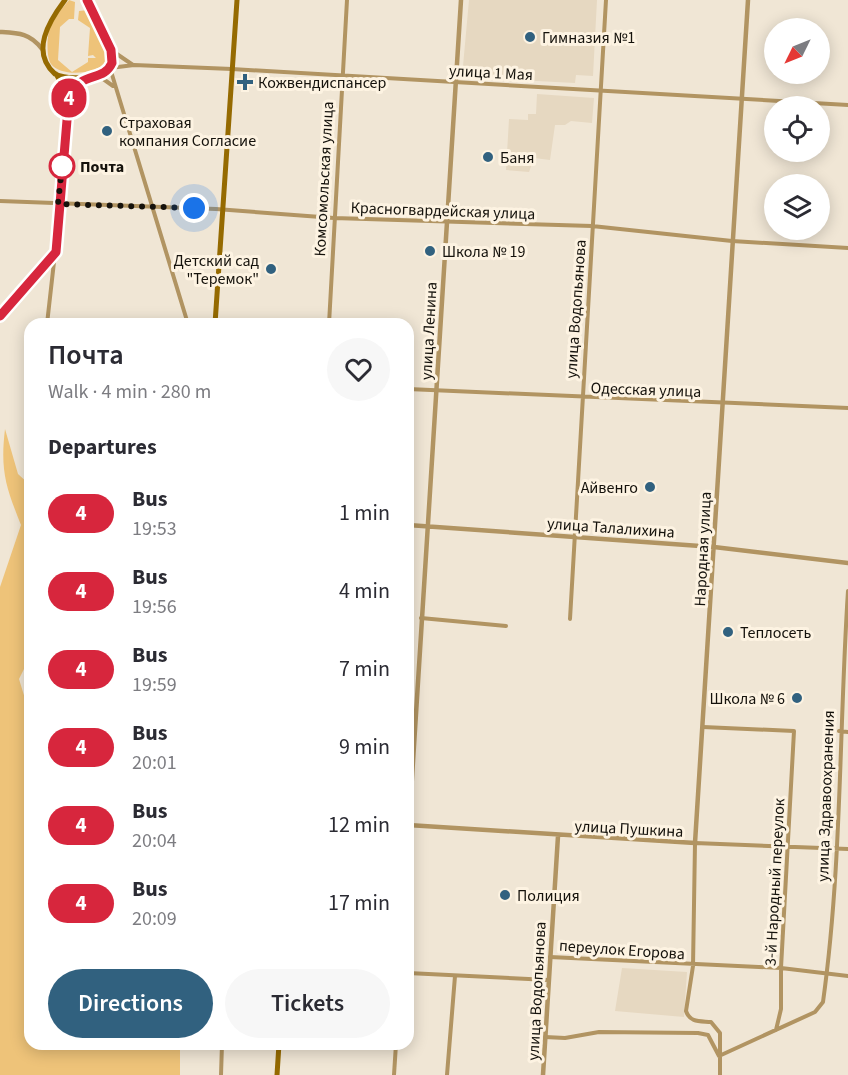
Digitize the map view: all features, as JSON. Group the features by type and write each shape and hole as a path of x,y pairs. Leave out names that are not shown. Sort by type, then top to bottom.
{"main road":[{"path":"65,0 46,27 44,51 47,64 69,96"},
{"path":"56,74 99,76 110,68 111,50 87,0"},
{"path":"215,318 237,0"},
{"path":"0,316 56,252 58,204 69,96 76,84 85,77"},
{"path":"277,1075 279,1050"}],"street":[{"name":"Комсомольская улица","path":"329,318 347,0"},
{"name":"улица Ленина","path":"414,729 461,0"},
{"name":"улица Водопьянова","path":"570,619 581,398 606,0"},
{"name":"Народная улица","path":"720,1075 720,1033 711,1022 693,1021 688,1017 686,1003 693,966 695,843 748,0"},
{"path":"0,32 24,34 35,40 44,51"},
{"path":"111,50 134,65"},
{"name":"улица 1 Мая","path":"110,68 134,65 232,69 848,105"},
{"path":"110,68 150,207 186,318"},
{"path":"99,76 114,87"},
{"name":"Красногвардейская улица","path":"0,201 223,209 334,218 592,226 732,241 848,248"},
{"path":"48,318 56,252"},
{"name":"Одесская улица","path":"414,389 848,408"},
{"name":"улица Талалихина","path":"414,525 714,547 848,563"},
{"name":"улица Здравоохранения","path":"773,1033 815,1012 823,1002 836,849 842,679 848,591"},
{"path":"421,618 506,626"},
{"path":"842,679 848,680"},
{"name":"3-й Народный переулок","path":"703,727 794,731 781,968 781,1009 778,1028 773,1033"},
{"path":"840,732 848,732"},
{"name":"улица Пушкина","path":"414,825 558,836 848,849"},
{"name":"улица Водопьянова","path":"543,1075 558,836"},
{"name":"переулок Егорова","path":"549,957 693,966 781,968 848,976"},
{"path":"414,973 549,980"},
{"path":"447,1075 455,976"},
{"path":"545,1037 565,1038 599,1032 698,1033 708,1035 719,1056 773,1033"},
{"path":"221,1075 222,1050"},
{"path":"394,1075 396,1050"}],"shaded area":[{"path":"69,0 75,2 74,19 69,19 60,27 58,60 72,72 88,62 88,58 96,58 93,55 88,56 90,28 78,20 79,11 89,10 107,54 107,61 96,69 71,73 56,68 49,60 48,35 51,23"},
{"name":"Гимназия №1","path":"469,0 597,0 593,76 576,75 575,83 462,77"},
{"path":"537,94 594,98 592,123 571,121 565,125 555,125 550,160 534,158 529,172 506,170 509,119 528,120 528,114 536,114"},
{"path":"5,429 18,474 24,480 24,669 19,679 24,695 24,1050 180,1050 180,1075 0,1075 0,587 21,525 11,500 3,456"},
{"path":"622,968 687,972 684,1017 615,1011"}],"bus line":[{"name":"4","path":"0,316 56,252 58,204 69,96 72,89 85,77 105,73 112,63 111,50 87,0"}],"place":[{"name":"Гимназия №1","path":"530,37"},
{"name":"Кожвендиспансер","path":"245,82"},
{"name":"Страховая компания Согласие","path":"107,131"},
{"name":"Баня","path":"488,157"},
{"name":"Почта","path":"62,166"},
{"name":"Школа № 19","path":"430,251"},
{"name":"Детский сад \"Теремок\"","path":"271,269"},
{"name":"Айвенго","path":"650,487"},
{"name":"Теплосеть","path":"728,632"},
{"name":"Школа № 6","path":"797,698"},
{"name":"Полиция","path":"505,895"}],"route":[{"path":"62,166 63,157 58,204 194,208"}]}
